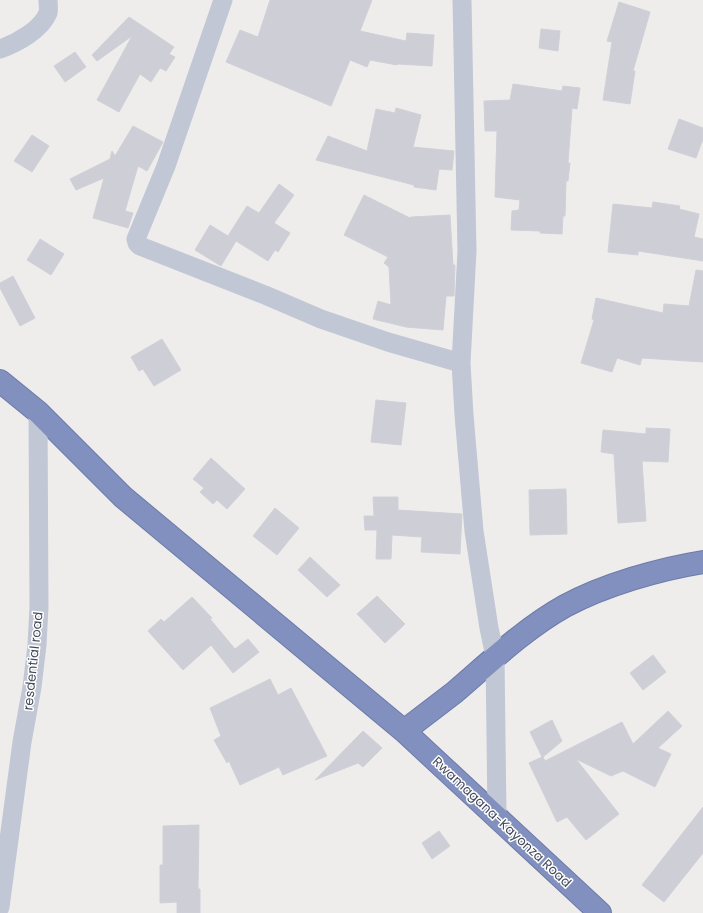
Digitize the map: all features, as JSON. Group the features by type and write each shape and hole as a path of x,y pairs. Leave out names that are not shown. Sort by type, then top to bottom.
{"highway":[{"name":"Rwamagana-Kayonza Road","path":"0,382 38,412 124,498 404,731 600,913"},
{"path":"404,731 454,692 495,656 537,624 565,606 605,588 650,574 703,562"}],"street":[{"path":"0,49 13,44 36,29 48,12 48,0"},
{"path":"223,0 169,159 136,239 137,243 140,246 265,294 321,319 388,342 461,363"},
{"path":"462,0 467,251 461,363 474,531 489,628 495,656 497,818"},
{"name":"resdential road","path":"0,907 22,742 32,687 37,645 39,607 38,412"}],"building":[{"path":"270,0 372,0 360,31 406,41 407,33 434,35 432,66 397,65 370,60 367,67 350,60 331,106 226,62 240,30 258,37"},
{"path":"619,2 650,12 633,71 635,71 630,104 603,100 612,42 607,41"},
{"path":"129,17 174,47 169,54 175,57 166,71 160,68 151,82 140,74 119,112 97,100 132,36 97,61 92,55"},
{"path":"541,29 560,31 558,51 539,48"},
{"path":"75,52 86,67 65,82 54,66"},
{"path":"513,84 562,91 563,86 580,88 577,109 572,108 568,163 570,163 568,181 566,181 565,216 563,216 562,234 540,233 540,231 511,230 512,211 519,210 520,200 495,197 497,131 485,131 484,101 510,100"},
{"path":"396,108 421,115 413,147 454,151 452,170 439,169 436,190 414,187 414,185 316,160 328,136 367,151 376,109 395,113"},
{"path":"679,119 703,128 703,139 696,158 668,149"},
{"path":"133,126 163,142 147,171 138,166 125,211 133,213 128,228 93,218 104,178 76,190 70,179 110,159 112,151 115,156"},
{"path":"32,135 49,146 32,172 14,161"},
{"path":"279,184 294,195 274,223 290,233 278,252 275,250 268,261 236,241 221,266 195,250 210,225 228,236 247,206 259,213"},
{"path":"364,195 410,218 450,215 453,265 455,265 454,296 446,296 443,330 406,327 373,319 378,301 391,305 389,267 384,263 388,257 344,235"},
{"path":"653,202 680,206 679,209 699,214 694,237 703,239 703,261 638,251 638,255 608,252 613,204 652,208"},
{"path":"40,239 64,254 51,275 27,260"},
{"path":"696,270 703,271 703,362 642,358 640,365 617,358 612,372 581,363 594,320 592,319 596,298 663,313 664,304 689,306"},
{"path":"13,276 35,318 20,326 0,288 0,283"},
{"path":"162,339 181,370 154,386 143,369 139,371 131,357"},
{"path":"376,400 406,403 401,445 371,442"},
{"path":"646,428 670,429 668,462 642,461 646,521 618,523 614,454 601,452 603,430 646,434"},
{"path":"211,458 245,489 227,509 217,500 213,504 200,492 204,488 193,479"},
{"path":"566,489 567,534 530,535 529,490"},
{"path":"373,497 398,497 398,510 462,514 460,554 421,552 422,537 392,535 391,559 376,559 377,530 365,530 364,516 374,516"},
{"path":"275,508 299,528 277,555 253,536"},
{"path":"310,557 340,585 327,597 298,570"},
{"path":"377,596 405,624 385,643 357,614"},
{"path":"192,597 212,618 210,619 235,649 248,639 259,652 233,673 211,645 183,670 148,631 161,619 164,622"},
{"path":"653,655 666,672 643,690 630,673"},
{"path":"270,679 278,695 291,688 327,756 283,775 279,767 240,785 229,761 227,763 214,740 221,736 210,708"},
{"path":"668,711 682,726 658,748 671,754 655,787 623,771 611,776 576,759 619,814 586,840 567,817 557,822 529,763 542,757 530,732 552,720 562,741 543,757 545,761 622,722 633,744"},
{"path":"363,731 382,748 363,767 358,763 315,780"},
{"path":"703,807 703,853 664,902 642,885"},
{"path":"199,825 198,889 200,889 200,913 177,913 177,902 160,903 160,865 163,865 163,826"},
{"path":"439,831 450,846 432,859 422,843"}]}
